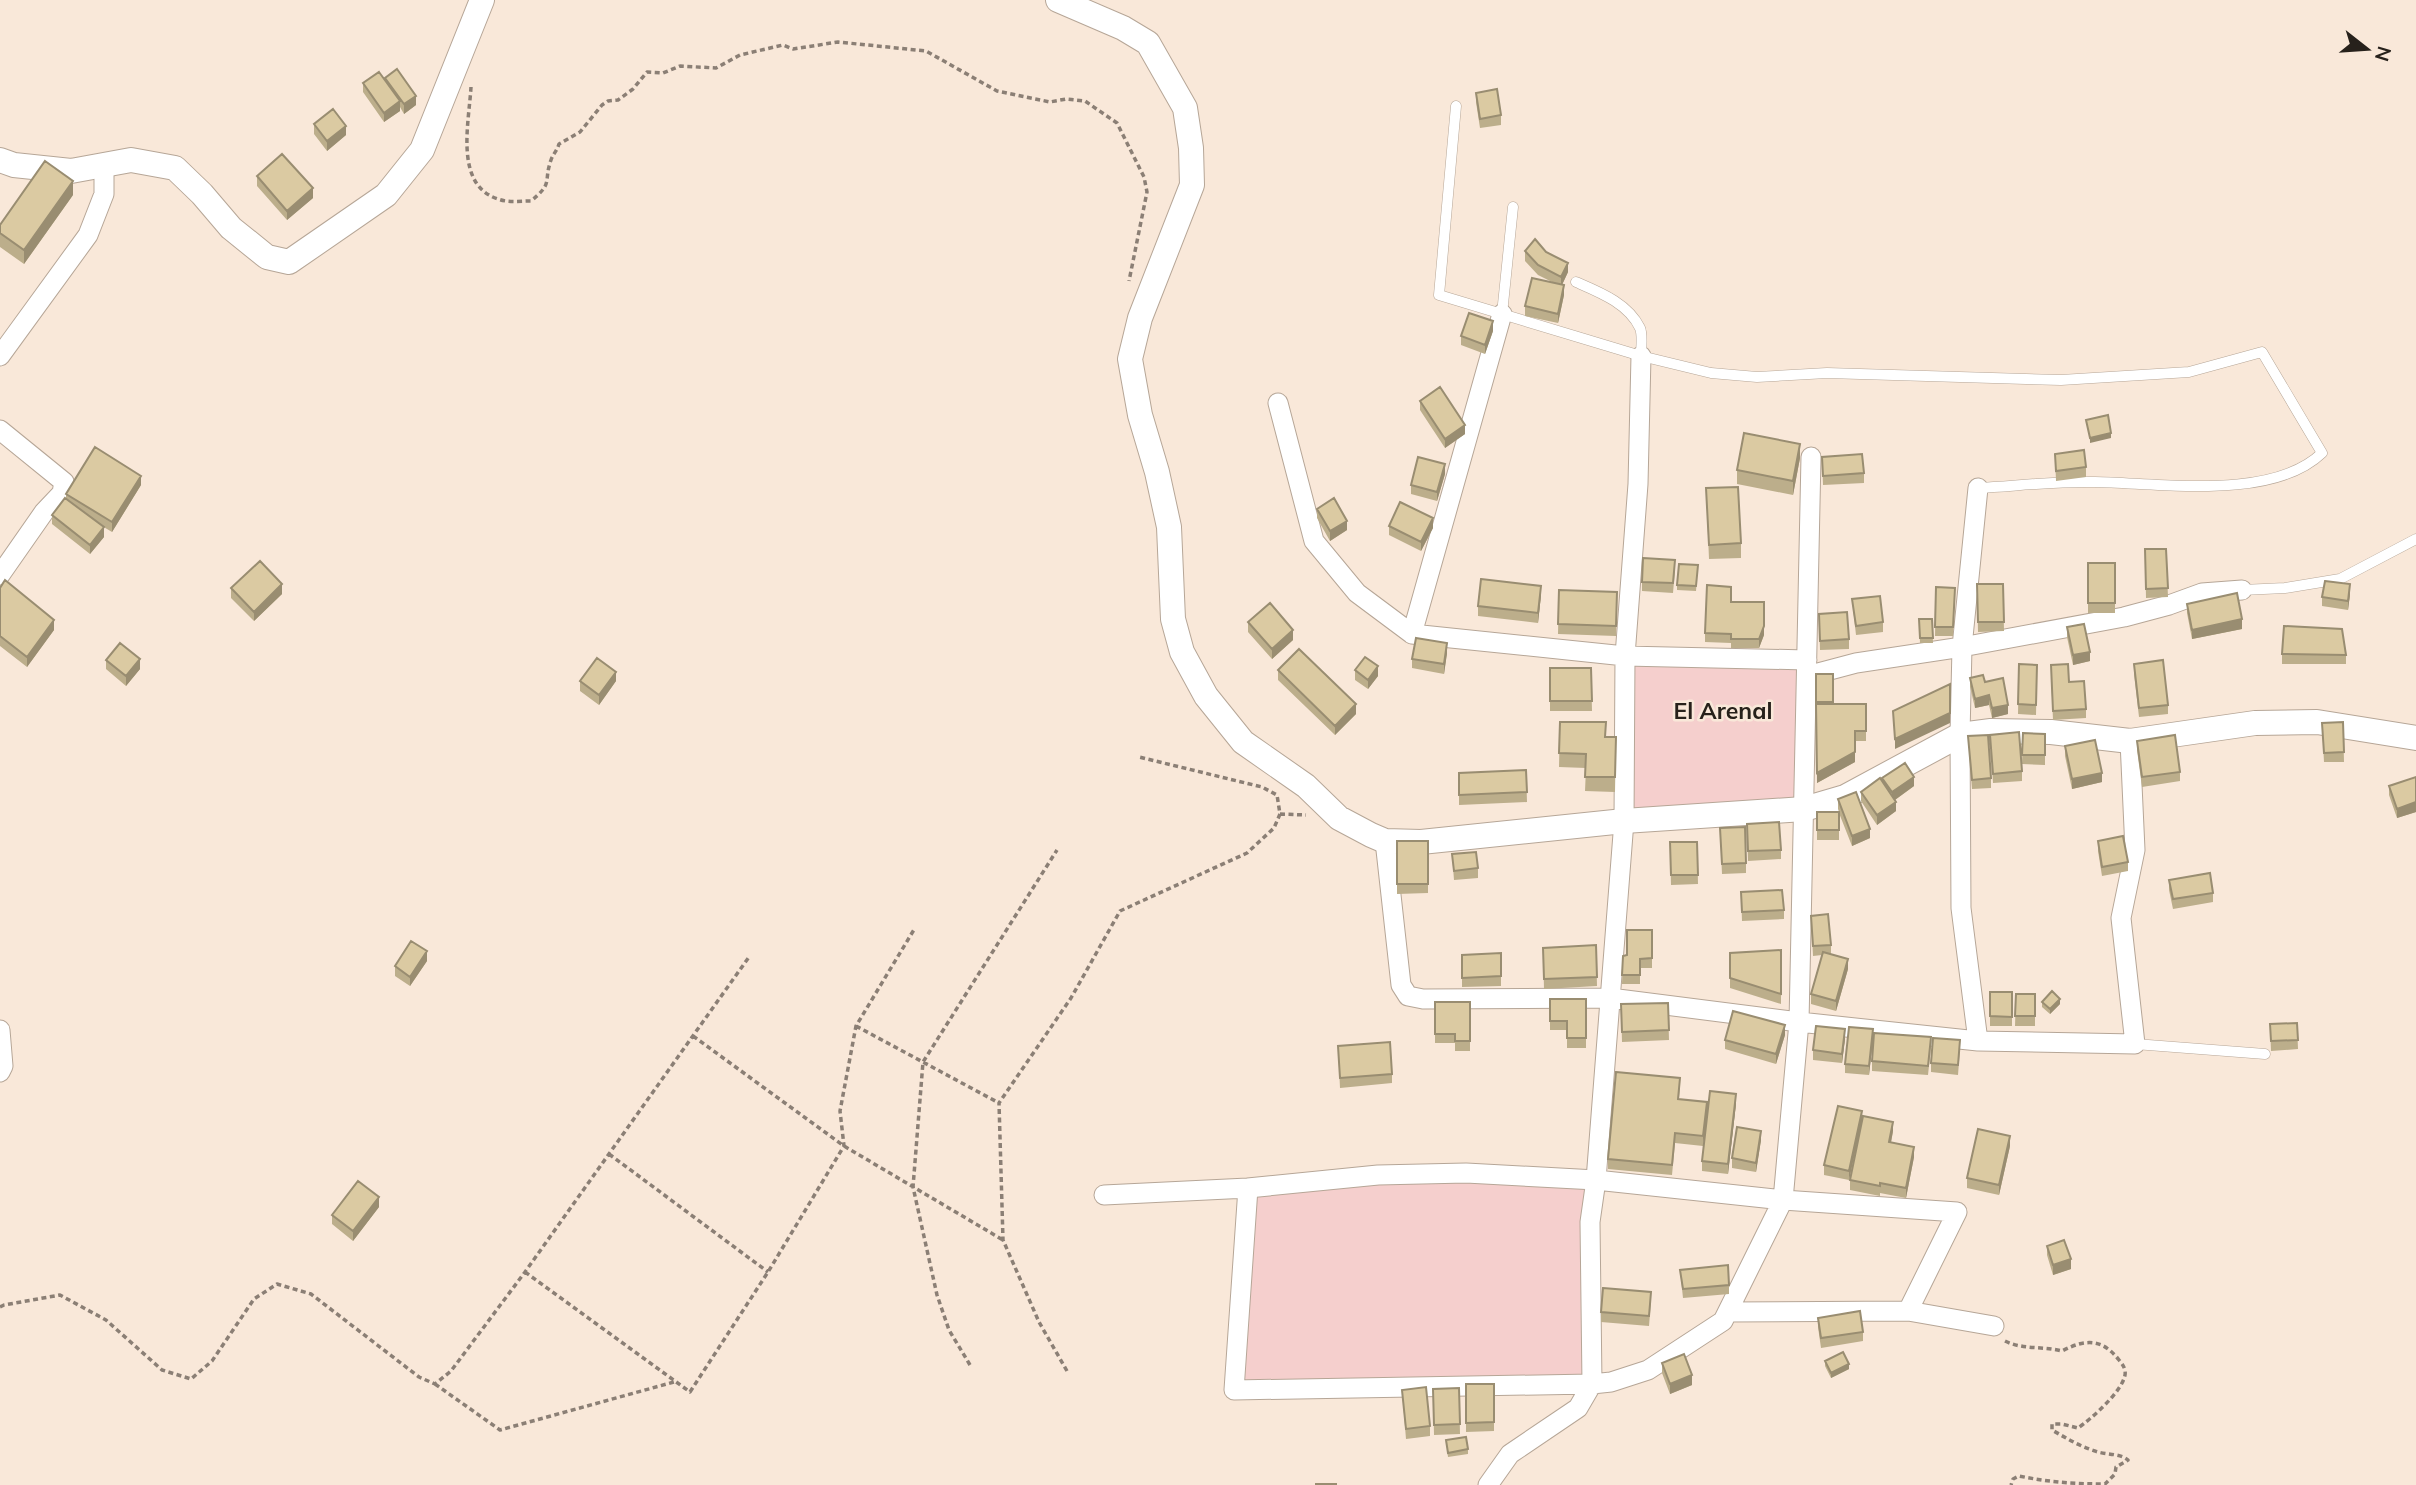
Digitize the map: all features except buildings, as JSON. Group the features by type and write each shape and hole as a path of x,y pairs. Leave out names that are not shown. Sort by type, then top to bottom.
{"street":[{"path":"0,160 14,165 71,171 131,160 175,168 231,228 267,257 289,262 386,195 422,150 482,0"},
{"path":"1058,0 1123,28 1148,43 1185,108 1191,148 1192,185 1140,318 1129,359 1140,415 1157,472 1169,527 1173,619 1182,652 1206,696 1243,742 1306,786 1339,818 1385,841 1421,842 1624,821 1804,809 1845,797 1960,735 1991,731 2051,732 2130,741 2255,723 2317,722 2416,738"},
{"path":"0,355 88,235 104,194 104,165"},
{"path":"1412,634 1502,314"},
{"path":"1471,1485 1493,1478 1510,1454 1578,1408 1592,1384 1590,1223 1596,1180 1624,821 1625,656 1638,484 1642,356"},
{"path":"1278,403 1314,541 1357,593 1412,634 1625,656 1807,668 1962,647 2124,617 2202,593 2242,590"},
{"path":"0,430 64,482 62,493 7,551 0,575"},
{"path":"1248,1188 1234,1390 1611,1382 1648,1370 1723,1321 1783,1200 1799,1023 1811,457"},
{"path":"1978,488 1962,647 1960,735 1961,908 1978,1041"},
{"path":"1385,841 1401,985 1408,996 1423,999 1610,998 1799,1023 1978,1041 2135,1044 2121,918 2135,850 2130,741"},
{"path":"0,1030 3,1066 0,1072"},
{"path":"1104,1195 1248,1188 1378,1175 1440,1174 1596,1180 1783,1200 1957,1212 1908,1311"},
{"path":"1728,1312 1908,1311 1994,1326"}],"lane":[{"path":"1456,106 1439,295 1642,356 1711,373 1756,377 1827,373 2061,380 2189,372 2262,352 2322,453 2310,464 2277,479 2237,484 2168,487 2094,482 1978,488"},
{"path":"1502,314 1513,207"},
{"path":"1576,282 1605,295 1628,311 1641,329 1642,356"},
{"path":"2242,590 2285,588 2340,579 2416,538"},
{"path":"2135,1044 2265,1054"}],"path":[{"path":"471,86 468,153 472,177 481,190 499,200 531,201 544,190 551,158 559,144 580,132 602,105 618,100 633,89 647,72 663,73 680,66 716,68 740,55 783,45 793,49 838,41 926,51 997,91 1050,102 1066,99 1085,101 1117,123 1144,177 1147,192 1128,286"},
{"path":"1067,1371 1040,1322 1003,1240 999,1102 1071,998 1120,911 1247,853 1273,828 1280,814 1277,795 1262,787 1139,757"},
{"path":"970,1365 949,1330 937,1295 914,1187 923,1062 1057,850"},
{"path":"525,1272 690,1392 768,1272 844,1146 840,1111 856,1026 915,928"},
{"path":"435,1384 451,1371 525,1272 749,957"},
{"path":"856,1026 999,1102"},
{"path":"694,1036 844,1146 1003,1240"},
{"path":"610,1154 768,1272"},
{"path":"0,1307 60,1295 106,1320 162,1370 191,1379 212,1361 254,1299 277,1284 311,1294 419,1377 435,1384 500,1430 675,1381"},
{"path":"1994,1326 1997,1336 2011,1344 2031,1348 2048,1347 2062,1351 2079,1342 2100,1344 2111,1350 2125,1367 2125,1376 2110,1398 2087,1422 2078,1428 2052,1424 2052,1430 2070,1441 2093,1451 2123,1456 2128,1460 2116,1467 2115,1474 2105,1484 2062,1484 2019,1476 2013,1479 2011,1485"}],"shaded area":[{"path":"1631,660 1803,665 1801,806 1628,818"},
{"path":"1471,1179 1520,1186 1590,1185 1586,1379 1242,1385 1255,1192"}],"district":[{"name":"El Arenal","path":"1723,711"}]}
